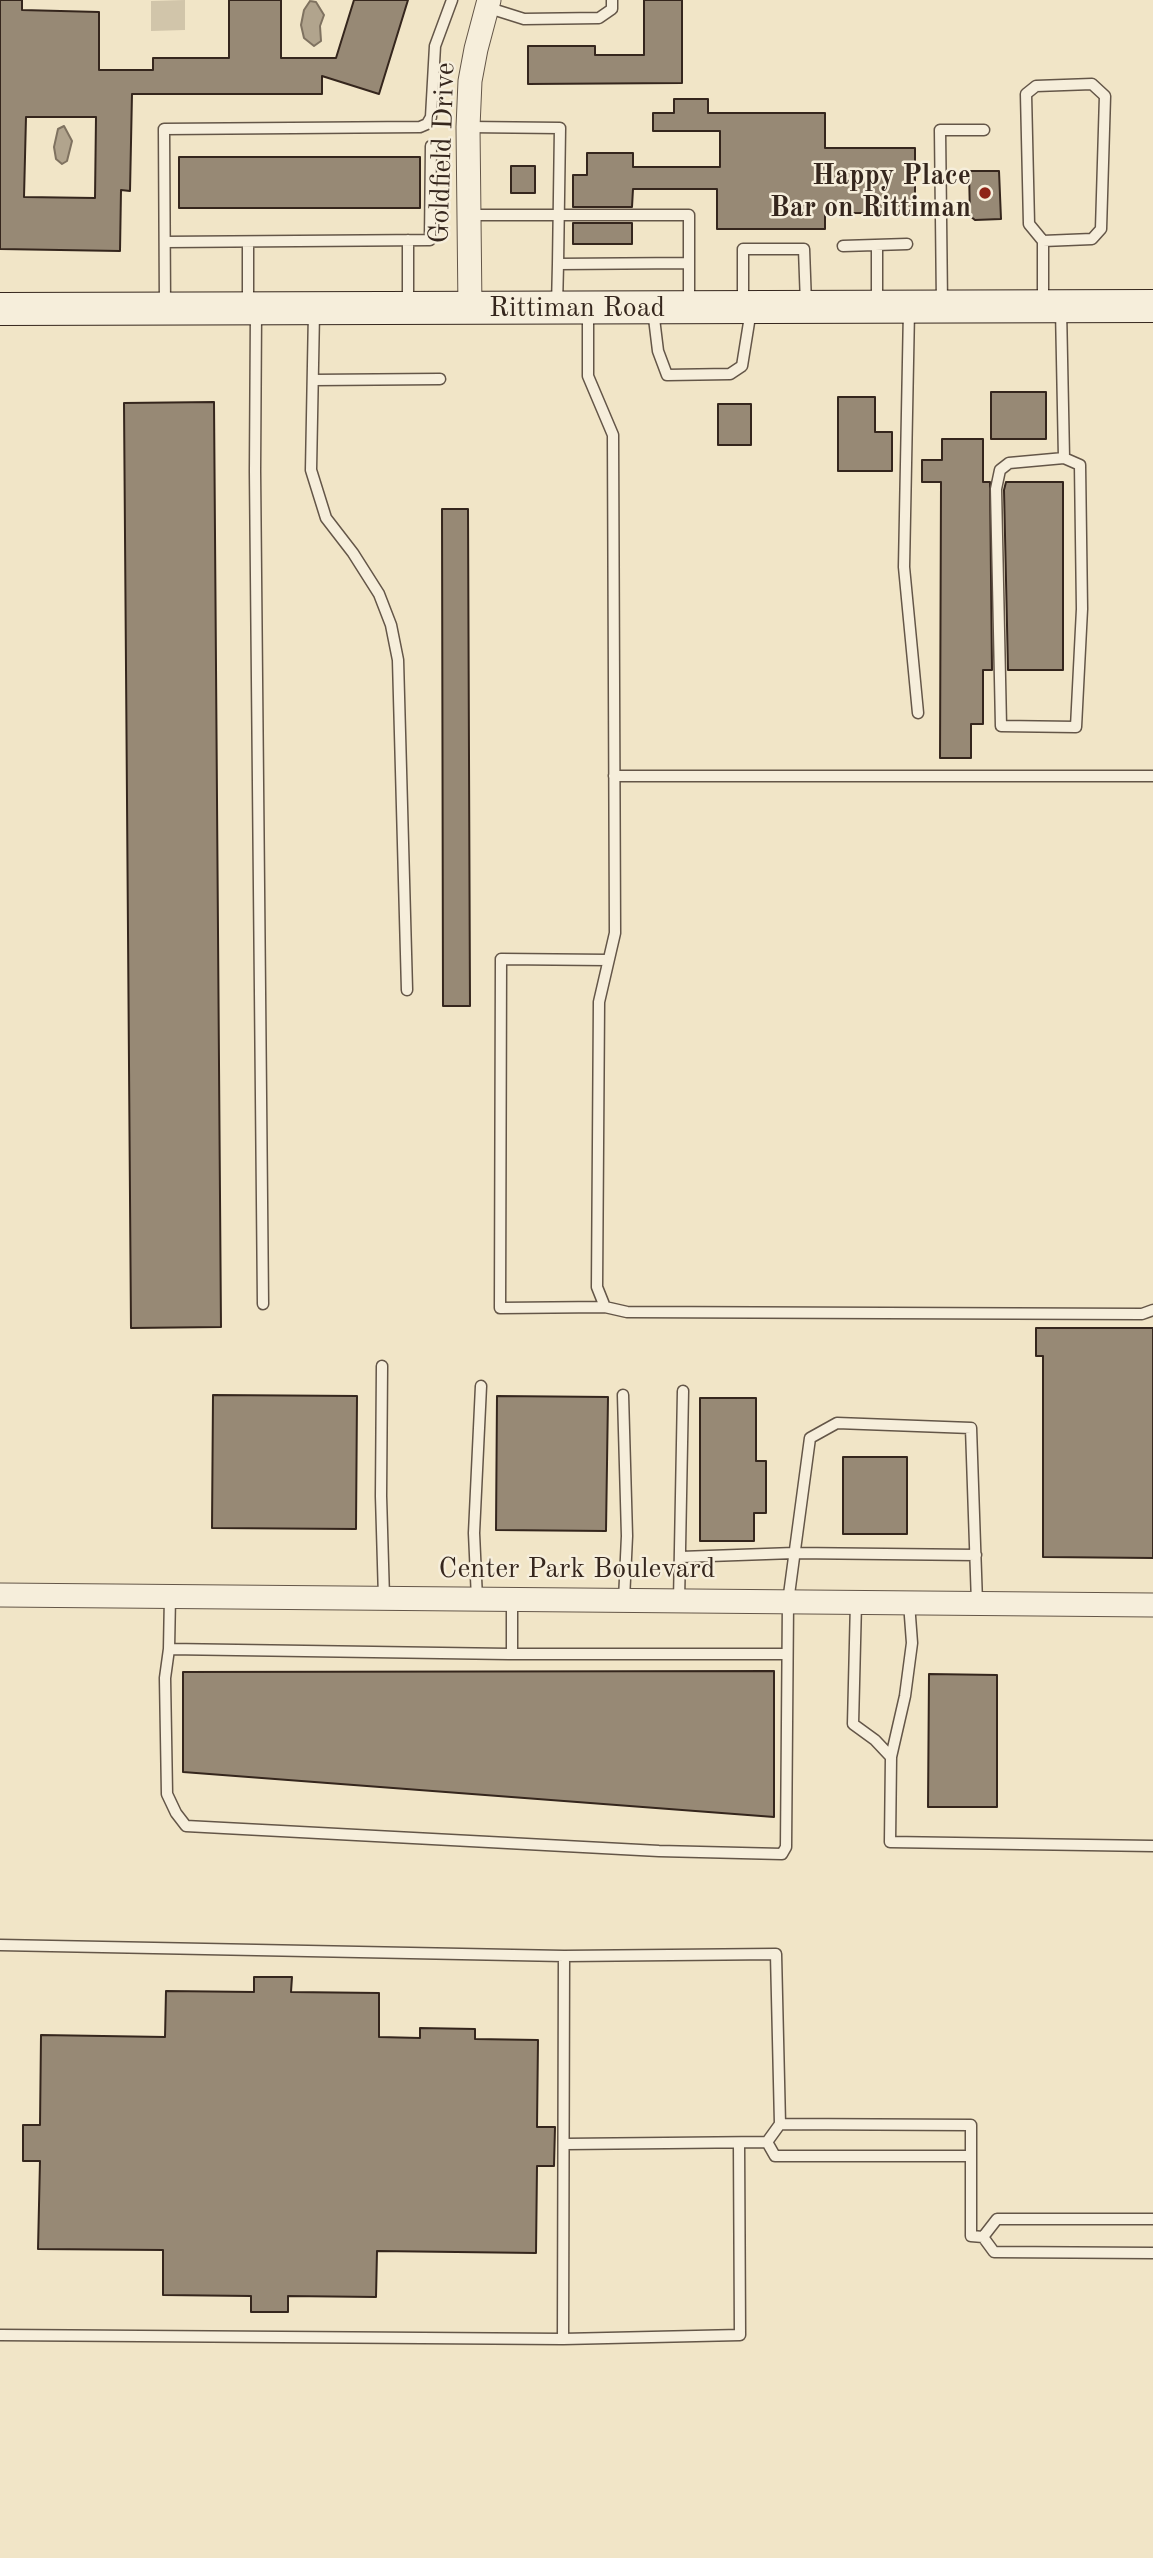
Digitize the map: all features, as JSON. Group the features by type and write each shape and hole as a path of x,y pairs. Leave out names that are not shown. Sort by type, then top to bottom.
{"main road":[{"name":"Rittiman Road","path":"0,309 1153,306"}],"street":[{"name":"Goldfield Drive","path":"470,309 470,81 487,3"},
{"name":"Center Park Boulevard","path":"0,1595 1153,1605"}],"lane":[{"path":"165,310 164,129 420,127 427,124 431,117 435,46 452,0"},
{"path":"487,3 524,19 599,18 611,9 612,0"},
{"path":"1043,241 1092,239 1101,229 1105,96 1092,84 1036,86 1026,94 1029,224 1043,241 1052,306 1064,458"},
{"path":"468,127 560,128 558,264 588,376 613,435 615,933 599,1002 597,1287 605,1307"},
{"path":"942,307 940,130 984,130"},
{"path":"165,242 430,240 431,146"},
{"path":"470,215 689,215 689,308"},
{"path":"408,240 408,309"},
{"path":"248,242 252,309 255,499 263,1304"},
{"path":"843,246 907,244"},
{"path":"877,245 877,307"},
{"path":"652,308 658,351 667,374 730,374 742,366 747,308 743,249 804,249 806,307"},
{"path":"558,264 689,263"},
{"path":"909,307 904,567 918,713"},
{"path":"314,309 311,470 326,518 379,594 391,625 398,660 407,990"},
{"path":"313,380 440,379"},
{"path":"1064,458 1080,465 1082,609 1076,727 1001,726 996,489 1000,470 1009,463 1064,458"},
{"path":"614,776 1153,776"},
{"path":"608,960 501,959 500,1308 605,1307 627,1312 1142,1314 1153,1310"},
{"path":"382,1366 381,1496 384,1598"},
{"path":"477,1599 474,1532 481,1386"},
{"path":"679,1601 683,1391"},
{"path":"623,1395 627,1536 625,1600"},
{"path":"170,1596 169,1649 165,1678 167,1794 186,1826 659,1851 782,1854 786,1847 788,1602 810,1438 837,1423 971,1428 977,1603"},
{"path":"681,1557 794,1553 976,1555"},
{"path":"512,1599 512,1654"},
{"path":"856,1602 853,1724 875,1740 891,1757"},
{"path":"909,1602 912,1643 905,1696 891,1757 890,1842 1153,1846"},
{"path":"169,1649 512,1654 787,1654"},
{"path":"0,1945 564,1956 776,1954 780,2124 767,2142"},
{"path":"563,2339 564,1956"},
{"path":"780,2124 971,2125 971,2236 983,2237 994,2252 1153,2253"},
{"path":"565,2144 767,2142"},
{"path":"767,2142 775,2156 970,2156"},
{"path":"0,2335 563,2339 740,2335 739,2143"},
{"path":"983,2237 997,2219 1153,2219"}],"shaded area":[{"path":"185,0 185,30 151,31 151,1"},
{"path":"310,1 316,2 324,15 320,26 321,41 314,46 304,38 301,25 304,10"},
{"path":"64,126 72,141 67,161 62,164 56,159 54,147 58,129"}],"building":[{"path":"0,0 22,0 22,10 99,12 99,70 153,70 153,58 229,58 229,0 281,0 281,58 336,58 354,0 408,0 379,94 322,76 322,94 132,94 130,191 121,190 120,251 0,249","holes":["26,117 96,117 95,198 24,197"]},
{"path":"644,0 682,0 682,83 528,84 528,46 595,46 595,55 644,55"},
{"path":"674,99 708,99 708,113 825,113 825,148 915,148 915,213 825,213 825,229 717,229 717,189 633,189 632,207 573,207 573,175 587,175 587,153 633,153 633,167 720,167 720,131 653,131 653,113 674,113"},
{"path":"179,157 420,157 420,208 179,208"},
{"path":"511,166 535,166 535,193 511,193"},
{"name":"Happy Place Bar on Rittiman","path":"969,171 999,171 1001,219 975,220 970,216"},
{"path":"573,223 632,223 632,244 573,244"},
{"path":"991,392 1046,392 1046,439 991,439"},
{"path":"838,397 875,397 875,432 892,432 892,471 838,471"},
{"path":"214,402 221,1327 131,1328 124,403"},
{"path":"718,404 751,404 751,445 718,445"},
{"path":"942,439 983,439 983,482 990,482 992,670 983,670 983,724 971,724 971,758 940,758 941,482 922,482 922,460 942,460"},
{"path":"1006,482 1063,482 1063,670 1008,670"},
{"path":"442,509 468,509 470,1006 443,1006"},
{"path":"1036,1328 1153,1328 1153,1558 1043,1557 1043,1356 1036,1356"},
{"path":"213,1395 357,1396 356,1529 212,1528"},
{"path":"497,1396 608,1397 606,1531 496,1530"},
{"path":"700,1398 756,1398 756,1461 766,1461 766,1513 754,1513 754,1541 700,1541"},
{"path":"843,1457 907,1457 907,1534 843,1534"},
{"path":"774,1671 774,1817 183,1772 183,1672"},
{"path":"929,1674 997,1675 997,1807 928,1807"},
{"path":"254,1977 292,1977 291,1992 379,1993 379,2037 420,2038 420,2028 475,2029 475,2039 538,2040 537,2127 555,2127 554,2166 537,2166 536,2253 377,2251 376,2297 288,2296 288,2312 251,2312 251,2296 163,2295 163,2250 38,2249 40,2161 23,2161 23,2125 40,2125 41,2035 165,2037 166,1991 254,1992"}],"place":[{"name":"Happy Place Bar on Rittiman","path":"985,193"}]}
